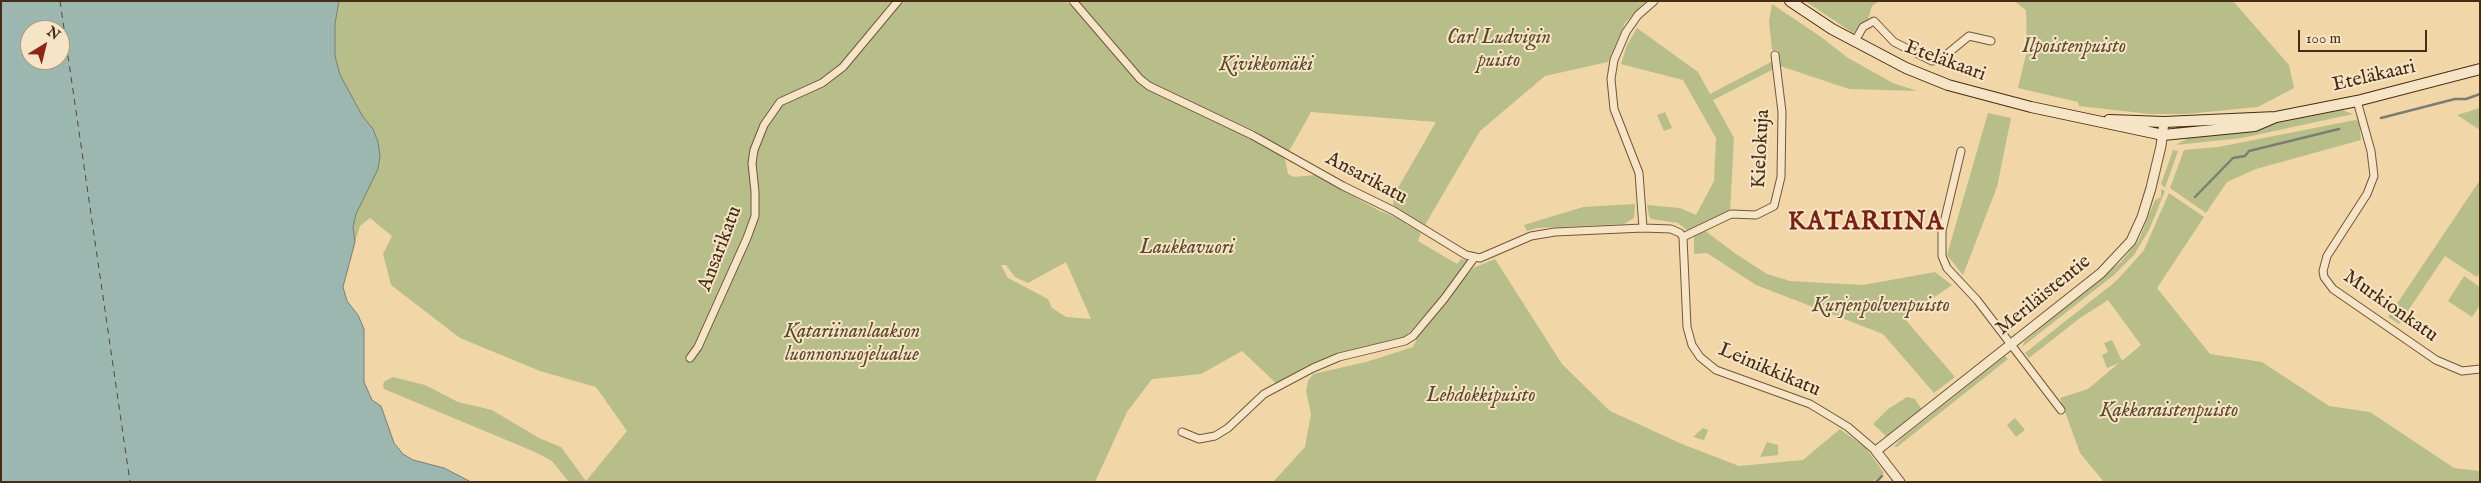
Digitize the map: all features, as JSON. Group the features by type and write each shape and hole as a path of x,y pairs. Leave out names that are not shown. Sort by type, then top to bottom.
{"main road":[{"name":"Eteläkaari","path":"1790,1 1855,42 1906,68 1956,88 2030,107 2163,135 2255,126 2276,117"},
{"name":"Eteläkaari","path":"2101,121 2164,122 2276,117 2357,101 2480,70"}],"street":[{"name":"Ansarikatu","path":"690,358 698,347 753,222 756,204 752,163 754,150 764,125 780,102 822,83 843,67 898,1"},
{"name":"Ansarikatu","path":"1073,1 1140,79 1149,86 1252,135 1343,186 1394,211 1458,251 1474,258"},
{"path":"1643,228 1639,174 1614,109 1611,79 1614,60 1626,32 1638,15 1654,1"},
{"path":"1855,42 1863,27 1874,21 1894,42 1932,61 1941,58 1969,36 1990,40"},
{"name":"Kielokuja","path":"1682,237 1730,214 1756,215 1774,206 1781,177 1782,112 1775,55"},
{"name":"Murkionkatu","path":"2357,101 2371,151 2374,176 2367,194 2328,256 2322,271 2324,277 2333,290 2436,360 2462,371 2480,369"},
{"name":"Meriläistentie","path":"1876,451 2101,273 2127,246 2138,228 2146,204 2163,135 2164,122"},
{"path":"1961,152 1942,231 1942,256 1947,268 1968,288 2061,410"},
{"path":"1182,432 1199,438 1215,436 1228,428 1264,394 1313,368 1339,357 1405,341 1413,336 1444,299 1474,258 1488,256 1537,234 1643,228 1671,229 1680,233 1682,237"},
{"name":"Leinikkikatu","path":"1682,237 1687,327 1692,345 1700,357 1716,370 1810,404 1848,427 1876,451"},
{"path":"1876,451 1900,482"}],"green space":[{"path":"339,1 1065,1 1085,17 1119,61 1147,87 1165,98 1249,135 1285,159 1288,174 1294,177 1315,175 1380,211 1395,217 1421,233 1418,241 1457,264 1461,259 1469,261 1452,285 1404,338 1339,357 1279,386 1242,351 1201,374 1152,379 1127,412 1095,482 569,482 552,461 535,452 384,389 383,384 385,381 393,377 425,385 458,402 492,410 539,438 561,447 586,481 627,431 596,387 540,371 460,338 391,285 383,254 392,236 370,218 360,226 355,242 338,232 318,70","holes":["1066,262 1091,319 1066,317 1052,308 1048,299 1008,278 1001,265 1006,265 1015,277 1028,283"]},
{"name":"Kivikkomäki","path":"1073,1 1646,1 1625,23 1608,62 1545,76 1480,131 1425,225 1393,205 1395,193 1436,122 1311,112 1288,153 1255,131 1152,84 1135,69"},
{"path":"1805,1 1879,1 1872,6 1868,19 1853,33"},
{"name":"Ilpoistenpuisto","path":"2014,1 2233,1 2289,65 2294,88 2258,107 2186,114 2150,114 2079,106 2078,102 2018,88 2027,50 2026,10"},
{"path":"1772,4 1848,58 1893,83 1917,91 1849,89 1780,66 1778,50 1772,50 1769,21"},
{"path":"1637,28 1698,72 1710,94 1773,61 1774,69 1713,100 1734,138 1730,212 1687,230 1678,223 1651,219 1647,205 1680,208 1696,215 1714,181 1716,138 1683,80 1621,64 1627,45"},
{"path":"2480,108 2480,130 2457,115"},
{"path":"2342,110 2353,114 2242,138 2176,145 2190,137 2217,135"},
{"path":"1665,112 1672,128 1664,131 1657,115"},
{"name":"Kurjenpolvenpuisto","path":"1988,113 2011,118 1997,187 1963,275 1947,255"},
{"path":"2355,120 2359,121 2361,140 2256,169 2227,182 2206,213 2170,188 2184,150 2218,147"},
{"path":"2173,150 2178,151 2165,188 2161,184"},
{"path":"2480,180 2480,273 2477,277 2445,256 2399,324 2388,317"},
{"path":"2161,189 2165,191 2149,230 2134,255 2114,275 2022,347 2025,341 2122,261 2139,240 2155,200 2161,197"},
{"name":"Kakkaraistenpuisto","path":"2169,193 2204,217 2157,288 2210,354 2262,362 2329,406 2370,412 2454,468 2480,471 2480,482 2104,482 2080,453 2060,398 2088,389 2119,363 2107,368 2102,355 2108,352 2104,343 2112,340 2122,361 2141,345 2108,300 2080,318 2029,358 2025,353 2115,282 2130,266 2144,250"},
{"path":"1635,204 1634,218 1624,224 1537,228 1527,231 1524,225 1583,207"},
{"name":"Kurjenpolvenpuisto","path":"1704,230 1767,274 1790,281 1863,285 1935,272 1952,285 1904,318 1955,377 1934,393 1883,334 1756,285 1707,253 1694,254 1694,235"},
{"name":"Lehdokkipuisto","path":"1495,259 1562,364 1610,411 1682,444 1739,466 1803,460 1840,429 1866,448 1884,473 1872,482 1273,482 1305,447 1311,414 1306,391 1308,381 1313,374 1366,362 1413,347 1420,332 1473,268"},
{"path":"2464,276 2480,287 2480,305 2472,317 2448,301"},
{"path":"2005,356 2008,359 1897,447 1894,447 1902,438"},
{"path":"1907,397 1915,399 1922,410 1887,437 1873,424 1888,409"},
{"path":"2015,418 2025,430 2016,437 2007,425"},
{"path":"1703,428 1708,430 1704,440 1693,437"},
{"path":"1767,442 1778,445 1778,455 1760,457"}],"water":[{"path":"1,1 339,1 335,24 335,56 340,75 363,117 373,129 378,142 380,156 378,169 356,214 353,227 355,242 343,287 347,301 358,315 364,329 364,382 372,400 381,406 394,443 403,454 413,460 444,468 471,482 1,482"}],"waterway":[{"path":"2381,118 2455,99 2466,99 2480,94"},
{"path":"2195,197 2233,158 2245,156 2249,151 2339,129"},
{"path":"1876,482 1882,476"}],"ferry route":[{"path":"60,1 130,482"}],"district":[{"name":"KATARIINA","path":"1866,224"}],"park label":[{"name":"Carl Ludvigin puisto","path":"1499,50"},
{"name":"Laukkavuori","path":"1187,249"},
{"name":"Katariinanlaakson luonnonsuojelualue","path":"852,344"}]}
